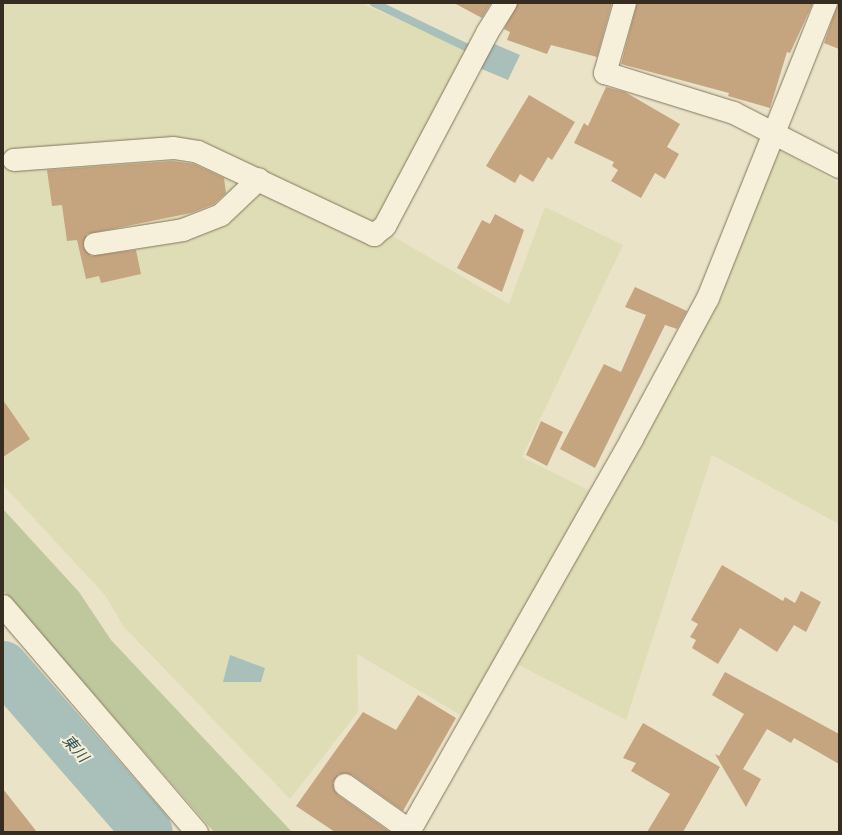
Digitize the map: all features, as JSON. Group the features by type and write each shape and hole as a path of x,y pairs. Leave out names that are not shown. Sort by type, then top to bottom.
{"street":[{"path":"14,160 174,148 198,152 374,235 385,226 487,33 506,3"},
{"path":"625,3 605,73 734,113 775,131 839,167"},
{"path":"345,785 410,831 632,439 708,298 826,3"},
{"path":"95,244 190,228 221,215 258,179"},
{"path":"3,606 197,832"}],"shaded area":[{"path":"3,3 361,3 473,53 379,228 509,304 545,207 623,245 522,457 590,491 464,717 357,654 358,712 290,799 124,627 105,595 3,485"},
{"path":"776,148 839,183 839,524 712,455 626,720 515,663"}],"green space":[{"path":"3,509 79,592 111,640 292,832 214,832 3,590"}],"water":[{"path":"490,42 520,55 508,80 477,67"},
{"path":"3,652 71,730 55,745 3,685"},
{"path":"230,655 265,668 261,682 223,682"},
{"path":"78,738 161,832 129,832 60,754"}],"building":[{"path":"454,3 491,3 482,18"},
{"path":"518,3 612,3 597,57 551,45 547,54 507,40 510,32 504,29"},
{"path":"637,3 813,3 790,53 787,52 770,108 728,96 729,93 621,64"},
{"path":"839,3 839,49 824,43"},
{"path":"606,87 625,92 680,124 667,147 679,154 665,179 655,173 641,198 611,181 618,170 612,166 614,162 574,143 584,123 588,126"},
{"path":"529,95 575,122 552,160 548,157 533,182 520,174 515,183 486,166"},
{"path":"173,161 194,164 224,178 226,193 214,204 191,213 87,234 83,246 91,256 136,250 141,274 101,283 99,276 86,279 77,240 67,241 62,205 52,206 47,170"},
{"path":"495,214 524,230 502,292 457,268 482,220 490,224"},
{"path":"635,287 687,311 677,329 665,325 595,468 560,449 604,364 621,372 646,315 625,307"},
{"path":"3,400 30,439 3,457"},
{"path":"541,421 563,432 547,466 526,455"},
{"path":"722,565 783,601 785,597 795,603 801,591 821,602 806,632 794,625 777,652 740,628 718,664 692,648 696,640 690,637 698,624 691,620"},
{"path":"725,672 839,734 839,764 794,738 791,743 767,729 743,769 761,779 746,807 715,754 719,756 744,714 712,695"},
{"path":"418,695 456,718 403,811 352,775 339,774 333,783 338,795 390,832 335,832 296,806 363,712 396,730"},
{"path":"643,723 720,767 683,832 647,832 670,794 631,771 636,763 623,758"},
{"path":"3,789 37,832 3,832"}],"waterway":[{"path":"374,3 470,49"},
{"name":"東川","path":"3,666 148,832"}]}
